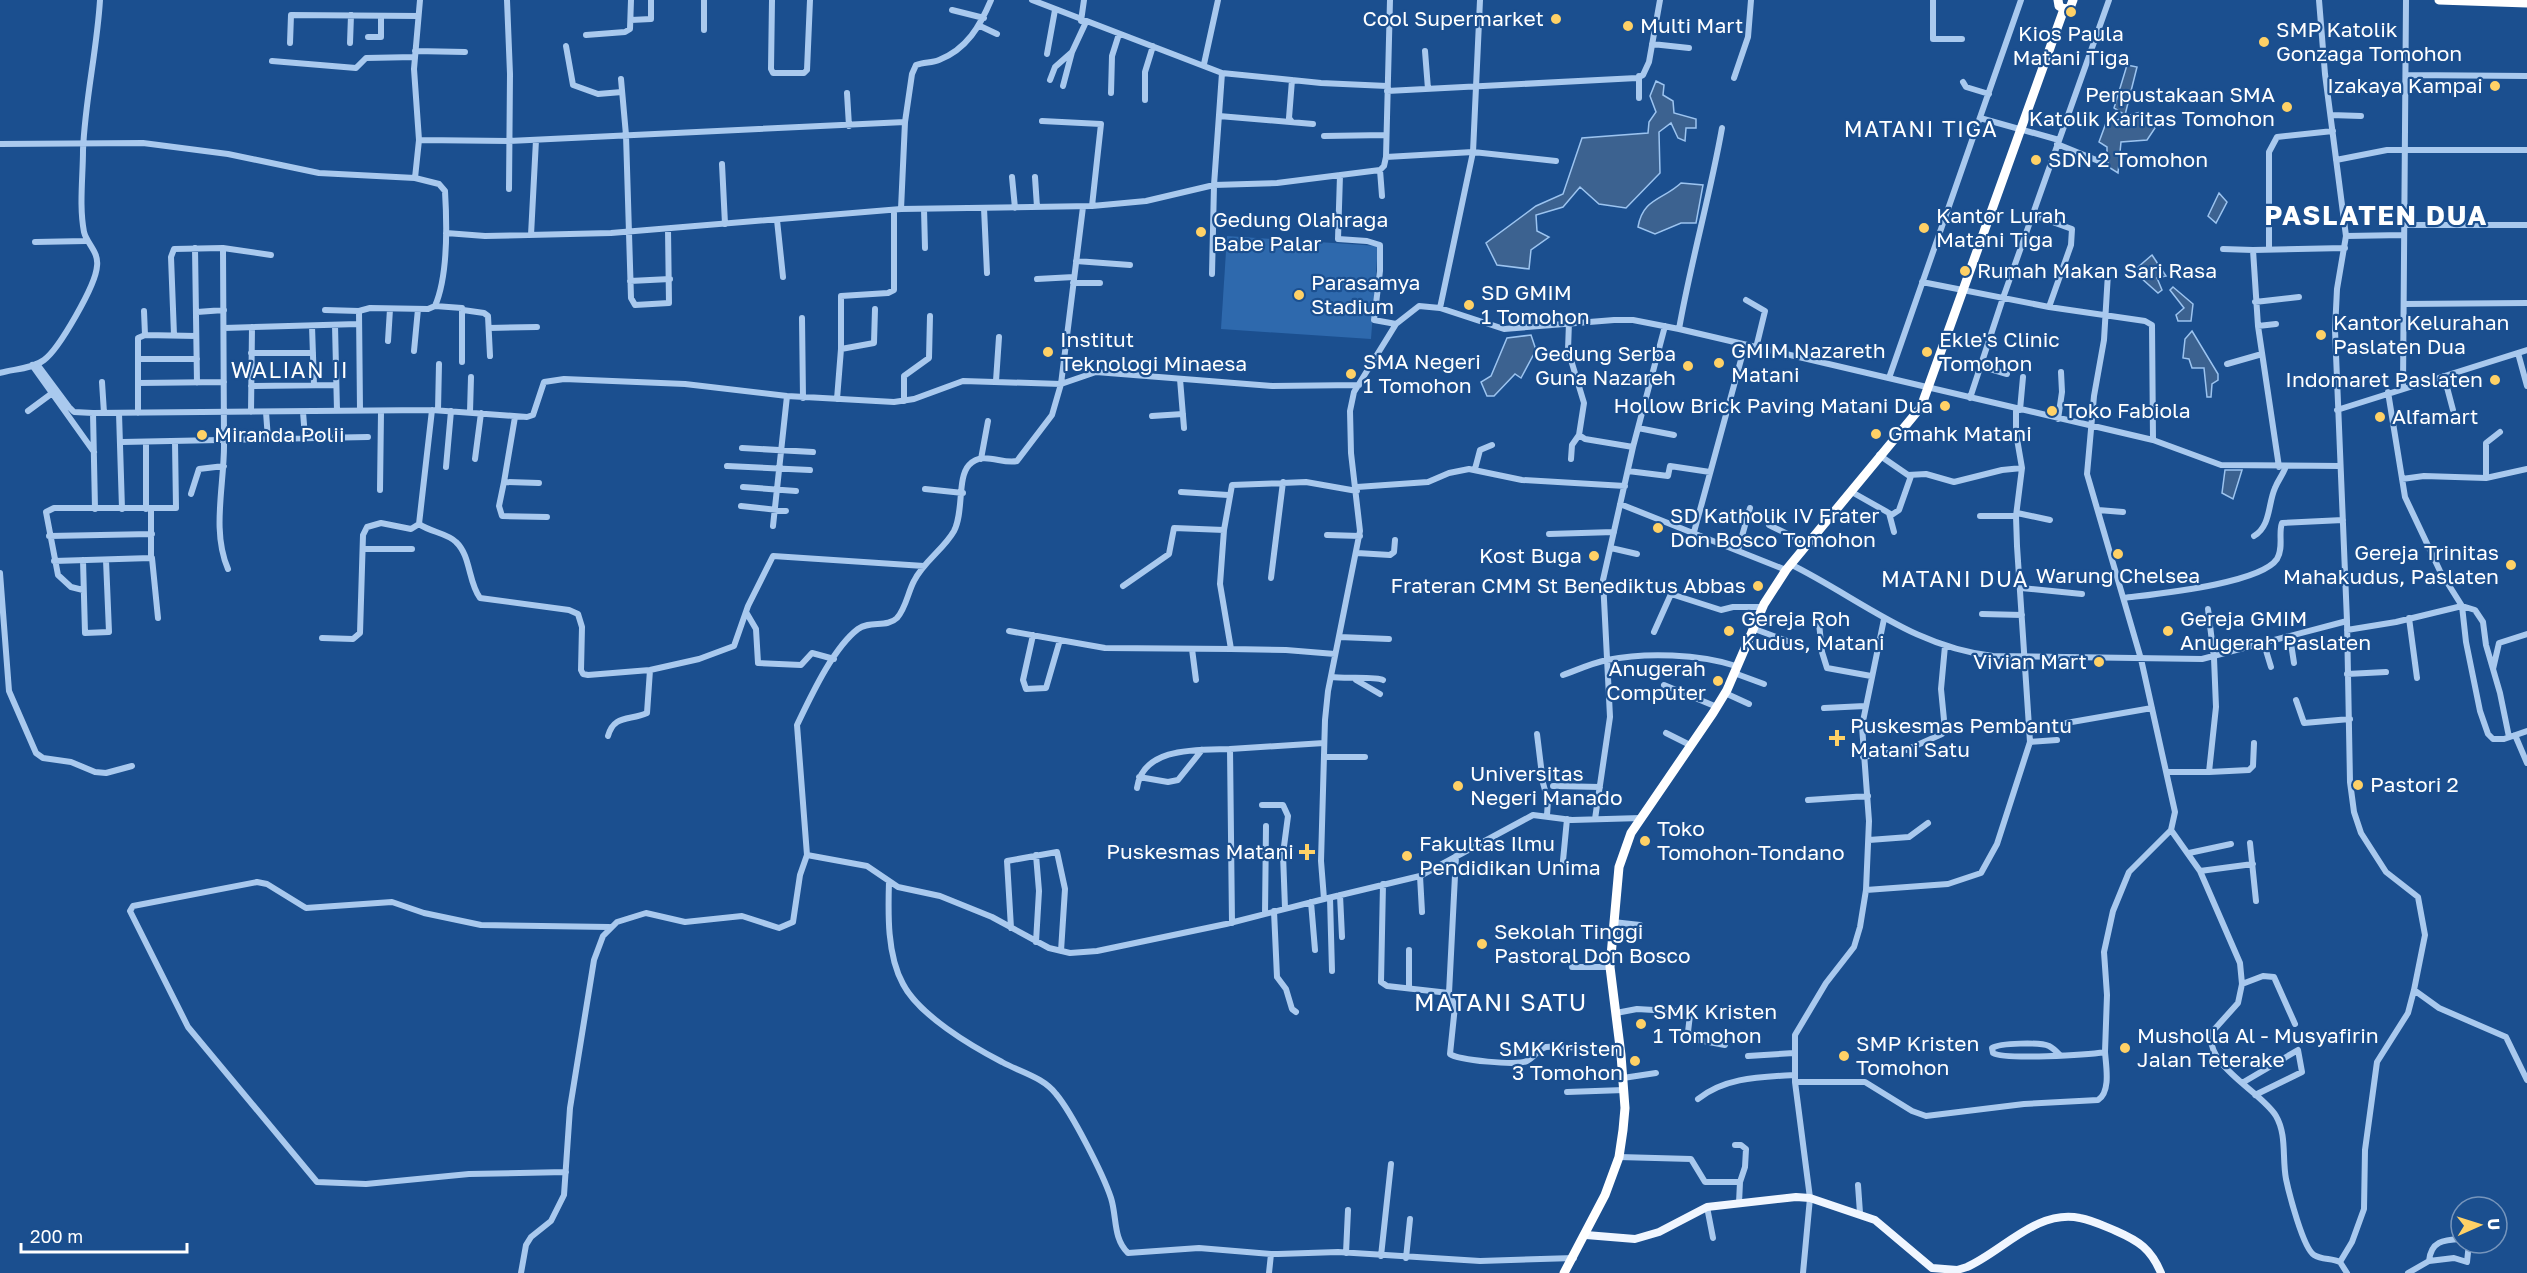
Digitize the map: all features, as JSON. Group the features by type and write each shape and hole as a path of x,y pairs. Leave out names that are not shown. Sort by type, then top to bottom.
{"highway":[{"path":"2058,0 2059,6 2064,9"},
{"path":"2064,9 2072,6 2073,0"},
{"path":"2439,0 2527,3"},
{"path":"1564,1273 1587,1235 1619,1157 1625,1108 1610,967 1619,867 1631,833 1717,707 1752,628 1788,567 1921,406 2064,9"}],"main road":[{"path":"1587,1235 1626,1239 1650,1236 1707,1207 1810,1198 1860,1213 1875,1220 1932,1268 1957,1270 1967,1267 2046,1221 2077,1217 2143,1244 2154,1255 2162,1273"}],"street":[{"path":"0,373 34,365 46,358 75,318 90,289 98,266 95,253 86,241 82,198 84,143 100,0"},
{"path":"415,178 419,140 415,54 420,0"},
{"path":"507,0 509,189"},
{"path":"586,35 625,32 630,29 631,0"},
{"path":"631,20 651,19 651,0"},
{"path":"704,0 704,30"},
{"path":"772,0 771,69 776,73 806,72 810,0"},
{"path":"837,399 841,349 841,296 888,293 894,290 897,210 912,74 916,65 946,57 969,39 980,26 991,0"},
{"path":"1032,0 1084,22 1204,64 1222,73 1387,88 1428,89 1628,79 1639,76 1646,69 1660,0"},
{"path":"1063,86 1072,52 1084,22 1084,0"},
{"path":"1204,64 1218,0"},
{"path":"1382,196 1380,170 1386,157 1390,0"},
{"path":"1440,308 1473,152 1480,0"},
{"path":"1734,78 1748,37 1751,0"},
{"path":"1933,0 1933,39 1962,39"},
{"path":"1889,378 2021,0"},
{"path":"1970,398 2002,298 2109,0"},
{"path":"2319,0 2324,64 2346,236 2336,307 2337,410 2347,621 2351,798 2361,833 2386,872 2418,897 2425,935 2408,1013 2377,1062 2365,1150 2364,1209 2352,1242 2340,1262"},
{"path":"2403,387 2406,0"},
{"path":"952,10 984,18"},
{"path":"1047,54 1055,10"},
{"path":"290,43 291,15 418,16"},
{"path":"350,44 351,15"},
{"path":"368,37 381,37 381,15"},
{"path":"980,26 997,34"},
{"path":"1111,93 1112,56 1119,34"},
{"path":"1652,44 1689,48"},
{"path":"566,46 573,85 603,94 622,92"},
{"path":"1145,100 1145,72 1153,46"},
{"path":"1425,51 1428,89"},
{"path":"272,61 356,68 366,58 465,52"},
{"path":"1050,80 1054,67 1072,52"},
{"path":"2324,64 2333,64"},
{"path":"1212,274 1214,185 1222,73"},
{"path":"2406,75 2527,76"},
{"path":"1639,76 1640,98"},
{"path":"621,79 626,135 630,281 632,301 635,305 669,303 668,229"},
{"path":"1292,80 1289,118 1292,122"},
{"path":"1963,82 1966,87 1989,94"},
{"path":"847,93 849,126"},
{"path":"2331,115 2361,116"},
{"path":"1219,116 1313,124"},
{"path":"1980,118 2022,128 2106,164"},
{"path":"1042,121 1101,124 1092,206"},
{"path":"419,140 509,141 905,122"},
{"path":"1679,329 1688,278 1709,201 1722,128"},
{"path":"2269,249 2269,152 2272,141 2277,137 2333,131"},
{"path":"1324,136 1386,135"},
{"path":"531,235 536,140"},
{"path":"0,144 143,143 228,154 319,173 415,178 439,184 444,188 446,233 435,306"},
{"path":"2336,160 2381,151 2527,150"},
{"path":"1386,157 1473,152 1556,161"},
{"path":"722,164 725,224"},
{"path":"446,233 531,235 628,232 897,210 1083,207 1146,201 1214,185 1277,183 1380,170"},
{"path":"1340,175 1338,239 1367,241 1380,245 1381,262 1374,320 1396,324"},
{"path":"1012,177 1015,208"},
{"path":"1035,177 1037,207"},
{"path":"566,1172 469,1174 366,1184 317,1182 188,1027 130,911 133,906 257,882 267,884 291,902 306,908 392,902 424,913 481,925 609,927 636,914 646,913 685,922 742,916 773,927 789,926 794,918 800,874 807,855 802,777 796,731 806,705 834,659 857,629 869,623 886,623 896,618 924,566 954,531 961,509 966,471 970,464 981,459 1011,462 1020,459 1052,415 1061,384 1083,207"},
{"path":"984,208 987,273"},
{"path":"924,209 925,248"},
{"path":"2033,215 2072,229 2071,245 2049,307"},
{"path":"777,220 783,277"},
{"path":"2404,225 2527,225"},
{"path":"2346,236 2404,235"},
{"path":"35,242 86,241"},
{"path":"174,335 172,251 177,248 223,248 271,255"},
{"path":"195,248 197,383"},
{"path":"223,248 225,441 220,544 228,569"},
{"path":"2223,249 2345,248"},
{"path":"2253,250 2258,326 2283,467 2282,480 2276,486 2267,520 2254,536"},
{"path":"1076,261 1130,265"},
{"path":"1698,1099 1709,1091 1734,1082 1794,1079 1866,1082 1919,1114 1946,1115 1985,1108 2098,1100 2104,1095 2107,995 2104,952 2113,912 2129,872 2170,830 2175,813 2168,772 2141,659 2086,465 2106,316 2108,273"},
{"path":"630,281 670,279"},
{"path":"1037,279 1100,283"},
{"path":"1922,282 2049,307 2145,321 2152,326 2153,440"},
{"path":"2255,302 2299,297"},
{"path":"1746,300 1765,311 1756,348"},
{"path":"2404,304 2527,303"},
{"path":"325,310 359,311 366,308 418,309 457,306 463,310 486,314 490,356"},
{"path":"1332,971 1327,898 1321,861 1324,743 1335,654 1360,536 1357,489 1351,453 1352,396 1396,324 1419,306 1440,308 1504,329 1569,322 1633,320 2153,440 2221,465 2340,466"},
{"path":"388,340 390,309"},
{"path":"414,351 418,309"},
{"path":"841,349 874,343 876,309"},
{"path":"197,312 224,310"},
{"path":"462,362 463,310"},
{"path":"144,311 145,335"},
{"path":"359,311 360,410"},
{"path":"904,401 904,376 929,358 930,316"},
{"path":"802,318 803,398"},
{"path":"1569,322 1568,350 1584,403 1579,435 1572,445 1571,459"},
{"path":"224,328 358,324"},
{"path":"2258,326 2276,324"},
{"path":"335,325 337,411"},
{"path":"312,326 314,385"},
{"path":"1595,819 1610,717 1603,580 1633,447 1665,326"},
{"path":"251,412 252,327"},
{"path":"489,328 537,327"},
{"path":"138,413 138,338 145,335 196,336"},
{"path":"996,381 999,337"},
{"path":"1694,532 1745,345"},
{"path":"2337,410 2403,387 2527,350"},
{"path":"251,353 313,353"},
{"path":"2518,353 2527,386"},
{"path":"2227,364 2262,354"},
{"path":"138,359 197,359"},
{"path":"419,524 439,364"},
{"path":"34,365 51,394 71,414 435,410 515,417 533,415 541,387 551,379 619,379 803,398 904,401 954,383 996,381 1061,384 1096,372 1272,386 1359,385"},
{"path":"34,365 71,414 94,452"},
{"path":"1980,366 2007,374"},
{"path":"2058,419 2062,392 2061,372"},
{"path":"2444,376 2453,410"},
{"path":"471,377 471,412"},
{"path":"1866,890 1948,884 1981,873 1997,844 2030,742 2017,514 2022,468 2016,433 2023,377"},
{"path":"1180,379 1184,428"},
{"path":"1626,381 1650,383"},
{"path":"102,382 104,413"},
{"path":"138,384 224,382"},
{"path":"252,386 336,385"},
{"path":"2388,392 2405,497 2440,571 2462,606 2466,642 2483,723 2493,739 2527,731"},
{"path":"28,411 51,394"},
{"path":"773,526 787,396"},
{"path":"446,467 451,411"},
{"path":"266,412 268,439"},
{"path":"303,412 305,437"},
{"path":"380,490 381,412"},
{"path":"93,413 95,509"},
{"path":"119,413 122,442 122,509"},
{"path":"475,459 481,413"},
{"path":"1152,416 1183,414"},
{"path":"515,417 499,506 502,516 547,517"},
{"path":"981,459 988,421"},
{"path":"1638,428 1674,435"},
{"path":"2486,478 2486,443 2500,432"},
{"path":"1579,435 1585,440 1633,447"},
{"path":"122,442 368,437"},
{"path":"146,442 152,558 158,618"},
{"path":"83,590 63,582 54,561 45,514 49,509 176,508 175,442"},
{"path":"1475,469 1480,450 1492,445"},
{"path":"742,448 813,452"},
{"path":"1879,455 1911,476 1926,474 1954,482 2002,470 2022,468"},
{"path":"191,494 198,470 224,466"},
{"path":"727,466 810,470"},
{"path":"1628,471 1668,476 1670,466 1710,472"},
{"path":"1231,650 1221,602 1224,530 1228,495 1232,485 1306,482 1357,489 1419,484 1436,480 1459,470 1475,469 1522,480 1625,486"},
{"path":"2402,479 2424,476 2486,478 2527,469"},
{"path":"1890,516 1899,510 1911,476"},
{"path":"504,482 538,483"},
{"path":"1272,578 1283,482"},
{"path":"743,487 796,491"},
{"path":"925,489 963,493"},
{"path":"1850,491 1890,516 1894,532"},
{"path":"1181,492 1228,495"},
{"path":"1620,504 1831,584 1884,619 1915,635 1977,654 2141,659 2214,658 2347,621"},
{"path":"741,506 786,511"},
{"path":"1738,550 1750,508"},
{"path":"2098,510 2123,512"},
{"path":"1980,516 2017,514 2050,520"},
{"path":"2267,520 2281,524 2296,520 2343,520"},
{"path":"322,638 354,639 360,633 364,531 371,525 381,523 411,529 419,524"},
{"path":"419,524 433,532 452,538 462,548 480,598 569,610 578,614 582,627 581,670 583,674 650,670 699,659 734,646 746,612 773,556 924,566"},
{"path":"2124,598 2195,589 2265,568 2278,556 2281,524"},
{"path":"1769,525 1806,543"},
{"path":"1123,586 1169,554 1174,528 1224,530"},
{"path":"1549,534 1614,532"},
{"path":"49,536 152,534"},
{"path":"1327,535 1360,536"},
{"path":"1357,553 1390,555 1394,552 1395,540"},
{"path":"1611,548 1637,554"},
{"path":"363,549 412,549"},
{"path":"54,561 152,558"},
{"path":"83,560 83,632 108,633 106,560"},
{"path":"0,573 9,691 36,753 43,758 71,762 95,772 106,773 132,766"},
{"path":"2020,588 2082,594"},
{"path":"1654,632 1671,594 1721,610 1733,607 1763,607"},
{"path":"2347,630 2462,606 2475,610 2481,617 2487,651 2512,736 2527,763"},
{"path":"2208,609 2214,658 2216,707 2209,772"},
{"path":"746,612 756,629 758,663 801,665 812,652 834,659"},
{"path":"1983,614 2022,615"},
{"path":"2409,618 2417,678"},
{"path":"1803,1273 1810,1198 1794,1079 1795,1035 1830,978 1856,942 1866,890 1869,840 1862,726 1884,619"},
{"path":"1819,623 1822,652 1827,668 1871,676"},
{"path":"1752,628 1787,641"},
{"path":"1009,631 1105,648 1286,650 1335,654"},
{"path":"2493,669 2499,643 2527,634"},
{"path":"1033,635 1023,680 1026,689 1031,690 1046,688 1060,640"},
{"path":"1339,637 1389,639"},
{"path":"2290,637 2294,663"},
{"path":"2264,644 2271,667"},
{"path":"1863,757 1906,750 1942,734 1945,730 1941,689 1945,646"},
{"path":"1192,650 1196,680"},
{"path":"1563,675 1607,660 1699,657 1735,670 1764,684"},
{"path":"608,736 610,727 619,720 646,714 650,670"},
{"path":"2347,674 2386,672"},
{"path":"1331,677 1355,679 1375,676 1383,680"},
{"path":"1355,679 1380,694"},
{"path":"1664,685 1717,707"},
{"path":"1725,693 1749,704"},
{"path":"2296,700 2304,723 2350,719"},
{"path":"1824,708 1865,706"},
{"path":"2066,723 2152,708"},
{"path":"1666,733 1690,746"},
{"path":"1537,734 1543,783 1548,801 1547,815"},
{"path":"2030,742 2057,740"},
{"path":"1137,788 1139,777 1156,760 1183,751 1324,743"},
{"path":"2168,772 2249,770 2253,766 2254,743"},
{"path":"1230,749 1232,923"},
{"path":"1139,777 1168,782 1178,780 1202,750"},
{"path":"1324,758 1365,757"},
{"path":"1553,786 1600,787"},
{"path":"1808,800 1868,796"},
{"path":"1263,806 1283,805 1288,816 1284,854 1285,908"},
{"path":"807,855 867,866 904,890 927,893 958,903 992,917 1036,942 1061,951 1098,951 1232,923 1420,876 1455,855 1529,817 1547,815 1567,819 1641,818"},
{"path":"1562,871 1567,819"},
{"path":"1869,840 1909,837 1928,823"},
{"path":"1265,914 1266,826"},
{"path":"2170,830 2200,871 2238,957 2242,984 2238,1003 2217,1024 2210,1036 2212,1047 2218,1057 2277,1118 2285,1150 2286,1178 2307,1247 2316,1257 2340,1262 2347,1273"},
{"path":"2250,843 2256,901"},
{"path":"2189,853 2231,844"},
{"path":"1011,928 1007,861 1057,852 1065,889 1061,951"},
{"path":"1036,855 1039,891 1036,942"},
{"path":"1455,855 1449,993 1455,1002 1449,1050 1452,1056 1522,1062 1530,1060 1546,1047 1583,1048"},
{"path":"2200,871 2253,864"},
{"path":"1420,876 1422,912"},
{"path":"889,881 889,925 902,984 914,999 957,1035 985,1053 1046,1083 1056,1094 1076,1126 1111,1198 1120,1246 1128,1253 1198,1248 1271,1254 1346,1253 1496,1261 1574,1258"},
{"path":"1383,884 1381,982 1387,986 1449,993"},
{"path":"1341,895 1342,937"},
{"path":"1311,902 1315,950"},
{"path":"1274,911 1277,977 1286,989 1292,1009 1296,1012"},
{"path":"1613,922 1640,925"},
{"path":"521,1273 524,1252 529,1240 558,1211 564,1195 570,1108 594,960 609,927"},
{"path":"1409,950 1409,988"},
{"path":"1572,967 1610,967"},
{"path":"2242,984 2263,976 2274,977 2295,1024"},
{"path":"2414,990 2453,1015 2506,1037 2527,1080"},
{"path":"1616,1013 1637,1009 1687,1012 1690,1015 1689,1032 1693,1039 1725,1046"},
{"path":"2060,1055 2051,1047 2042,1044 1997,1045 1992,1050 1998,1055 2060,1055 2105,1052"},
{"path":"2242,1083 2298,1050 2301,1072 2255,1095"},
{"path":"1748,1056 1794,1053"},
{"path":"1623,1078 1656,1073"},
{"path":"1568,1092 1624,1090"},
{"path":"1735,1145 1742,1145 1746,1149 1739,1203"},
{"path":"1619,1157 1685,1157 1691,1159 1705,1182 1740,1182"},
{"path":"1381,1256 1391,1164"},
{"path":"1858,1185 1860,1213"},
{"path":"1707,1207 1713,1238"},
{"path":"1346,1253 1348,1210"},
{"path":"1406,1258 1410,1219"},
{"path":"2429,1261 2433,1246 2449,1240"},
{"path":"1269,1273 1271,1254"},
{"path":"2408,1273 2429,1261 2454,1258 2467,1262 2468,1255"}],"shaded area":[{"path":"2127,65 2137,67 2125,115 2114,108"},
{"path":"1656,81 1664,85 1663,95 1673,101 1674,113 1696,119 1696,128 1686,128 1685,141 1678,138 1671,123 1659,132 1660,173 1626,208 1599,204 1580,187 1563,207 1536,215 1537,231 1549,237 1531,250 1529,269 1497,265 1486,243 1536,206 1563,194 1582,138 1648,133 1649,122 1656,112 1650,96"},
{"path":"2143,112 2155,128 2147,140 2121,142 2118,173 2107,166 2107,147 2099,142 2106,123"},
{"path":"1681,183 1703,185 1696,223 1681,223 1655,234 1638,227 1644,210"},
{"path":"2219,193 2227,202 2216,223 2208,216"},
{"name":"Parasamya Stadium","path":"1227,236 1378,246 1371,339 1221,329"},
{"path":"2152,255 2166,276 2157,278 2162,290 2158,293 2140,277 2137,268"},
{"path":"2173,287 2193,304 2191,321 2178,321 2176,315 2184,308 2170,290"},
{"path":"2192,331 2218,374 2218,380 2212,384 2211,397 2207,397 2204,368 2192,368 2189,359 2183,358 2185,339"},
{"path":"1531,335 1536,350 1521,378 1515,374 1494,396 1487,396 1481,382 1491,376 1507,338"},
{"path":"2225,470 2242,470 2233,499 2222,493"}],"place":[{"name":"Kios Paula Matani Tiga","path":"2071,12"},
{"name":"Cool Supermarket","path":"1556,19"},
{"name":"Multi Mart","path":"1628,26"},
{"name":"SMP Katolik Gonzaga Tomohon","path":"2264,42"},
{"name":"Izakaya Kampai","path":"2495,86"},
{"name":"Perpustakaan SMA Katolik Karitas Tomohon","path":"2287,107"},
{"name":"SDN 2 Tomohon","path":"2036,160"},
{"name":"Kantor Lurah Matani Tiga","path":"1924,228"},
{"name":"Gedung Olahraga Babe Palar","path":"1201,232"},
{"name":"Rumah Makan Sari Rasa","path":"1965,271"},
{"name":"Parasamya Stadium","path":"1299,295"},
{"name":"SD GMIM 1 Tomohon","path":"1469,305"},
{"name":"Kantor Kelurahan Paslaten Dua","path":"2321,335"},
{"name":"Institut Teknologi Minaesa","path":"1048,352"},
{"name":"Ekle's Clinic Tomohon","path":"1927,352"},
{"name":"GMIM Nazareth Matani","path":"1719,363"},
{"name":"Gedung Serba Guna Nazareh","path":"1688,366"},
{"name":"SMA Negeri 1 Tomohon","path":"1351,374"},
{"name":"Indomaret Paslaten","path":"2495,380"},
{"name":"Hollow Brick Paving Matani Dua","path":"1945,406"},
{"name":"Toko Fabiola","path":"2052,411"},
{"name":"Alfamart","path":"2380,417"},
{"name":"Gmahk Matani","path":"1876,434"},
{"name":"Miranda Polii","path":"202,435"},
{"name":"SD Katholik IV Frater Don Bosco Tomohon","path":"1658,528"},
{"name":"Warung Chelsea","path":"2118,554"},
{"name":"Kost Buga","path":"1594,556"},
{"name":"Gereja Trinitas Mahakudus, Paslaten","path":"2511,565"},
{"name":"Frateran CMM St Benediktus Abbas","path":"1758,586"},
{"name":"Gereja Roh Kudus, Matani","path":"1729,631"},
{"name":"Gereja GMIM Anugerah Paslaten","path":"2168,631"},
{"name":"Vivian Mart","path":"2099,662"},
{"name":"Anugerah Computer","path":"1718,681"},
{"name":"Puskesmas Pembantu Matani Satu","path":"1837,738"},
{"name":"Pastori 2","path":"2358,785"},
{"name":"Universitas Negeri Manado","path":"1458,786"},
{"name":"Toko Tomohon-Tondano","path":"1645,841"},
{"name":"Puskesmas Matani","path":"1307,852"},
{"name":"Fakultas Ilmu Pendidikan Unima","path":"1407,856"},
{"name":"Sekolah Tinggi Pastoral Don Bosco","path":"1482,944"},
{"name":"SMK Kristen 1 Tomohon","path":"1641,1024"},
{"name":"Musholla Al - Musyafirin Jalan Teterake","path":"2125,1048"},
{"name":"SMP Kristen Tomohon","path":"1844,1056"},
{"name":"SMK Kristen 3 Tomohon","path":"1635,1061"}],"district":[{"name":"MATANI TIGA","path":"1921,129"},
{"name":"PASLATEN DUA","path":"2376,216"},
{"name":"WALIAN II","path":"290,370"},
{"name":"MATANI DUA","path":"1955,579"},
{"name":"MATANI SATU","path":"1501,1003"}]}
